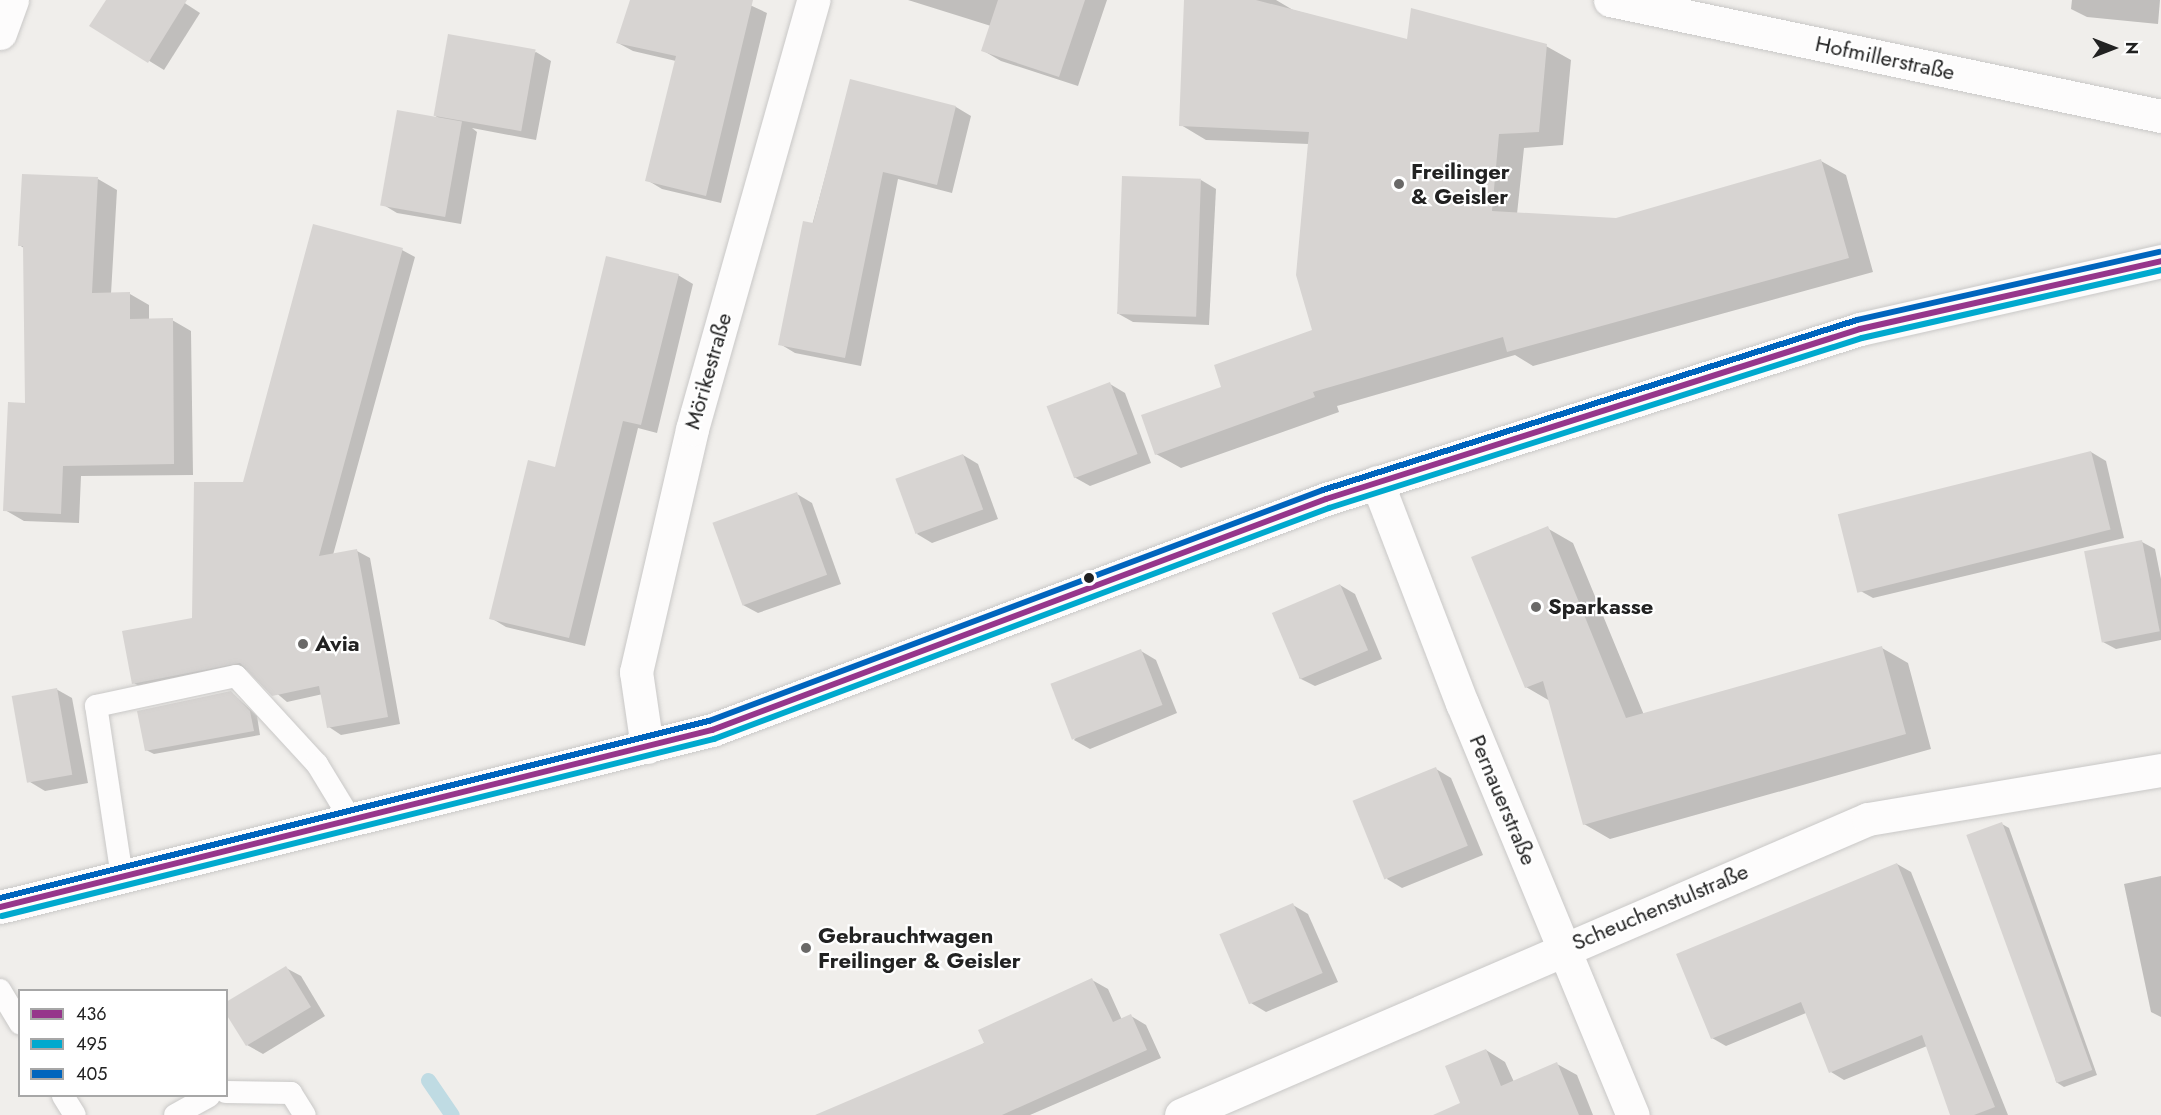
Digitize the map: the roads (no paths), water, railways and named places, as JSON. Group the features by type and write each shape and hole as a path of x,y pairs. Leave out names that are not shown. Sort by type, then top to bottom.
{"street":[{"path":"0,33 12,0"},
{"name":"Mörikestraße","path":"647,747 636,672 692,429 813,0"},
{"name":"Hofmillerstraße","path":"1610,0 2161,116"},
{"path":"0,907 712,730 1377,482 1860,329 2161,261"},
{"name":"Pernauerstraße","path":"1377,482 1462,703 1633,1115"},
{"name":"Scheuchenstulstraße","path":"1180,1115 1565,947 1868,819 2161,770"}],"lane":[{"path":"122,877 96,706 236,676 318,764 351,820"},
{"path":"0,990 18,1020"},
{"path":"228,1092 291,1093 305,1115"},
{"path":"64,1097 75,1115"},
{"path":"175,1115 206,1097"}],"waterway":[{"path":"428,1080 452,1115"}],"place":[{"name":"Freilinger & Geisler","path":"1399,184"},
{"name":"Sparkasse","path":"1536,607"},
{"name":"Avia","path":"303,644"},
{"name":"Gebrauchtwagen Freilinger & Geisler","path":"806,948"}]}
